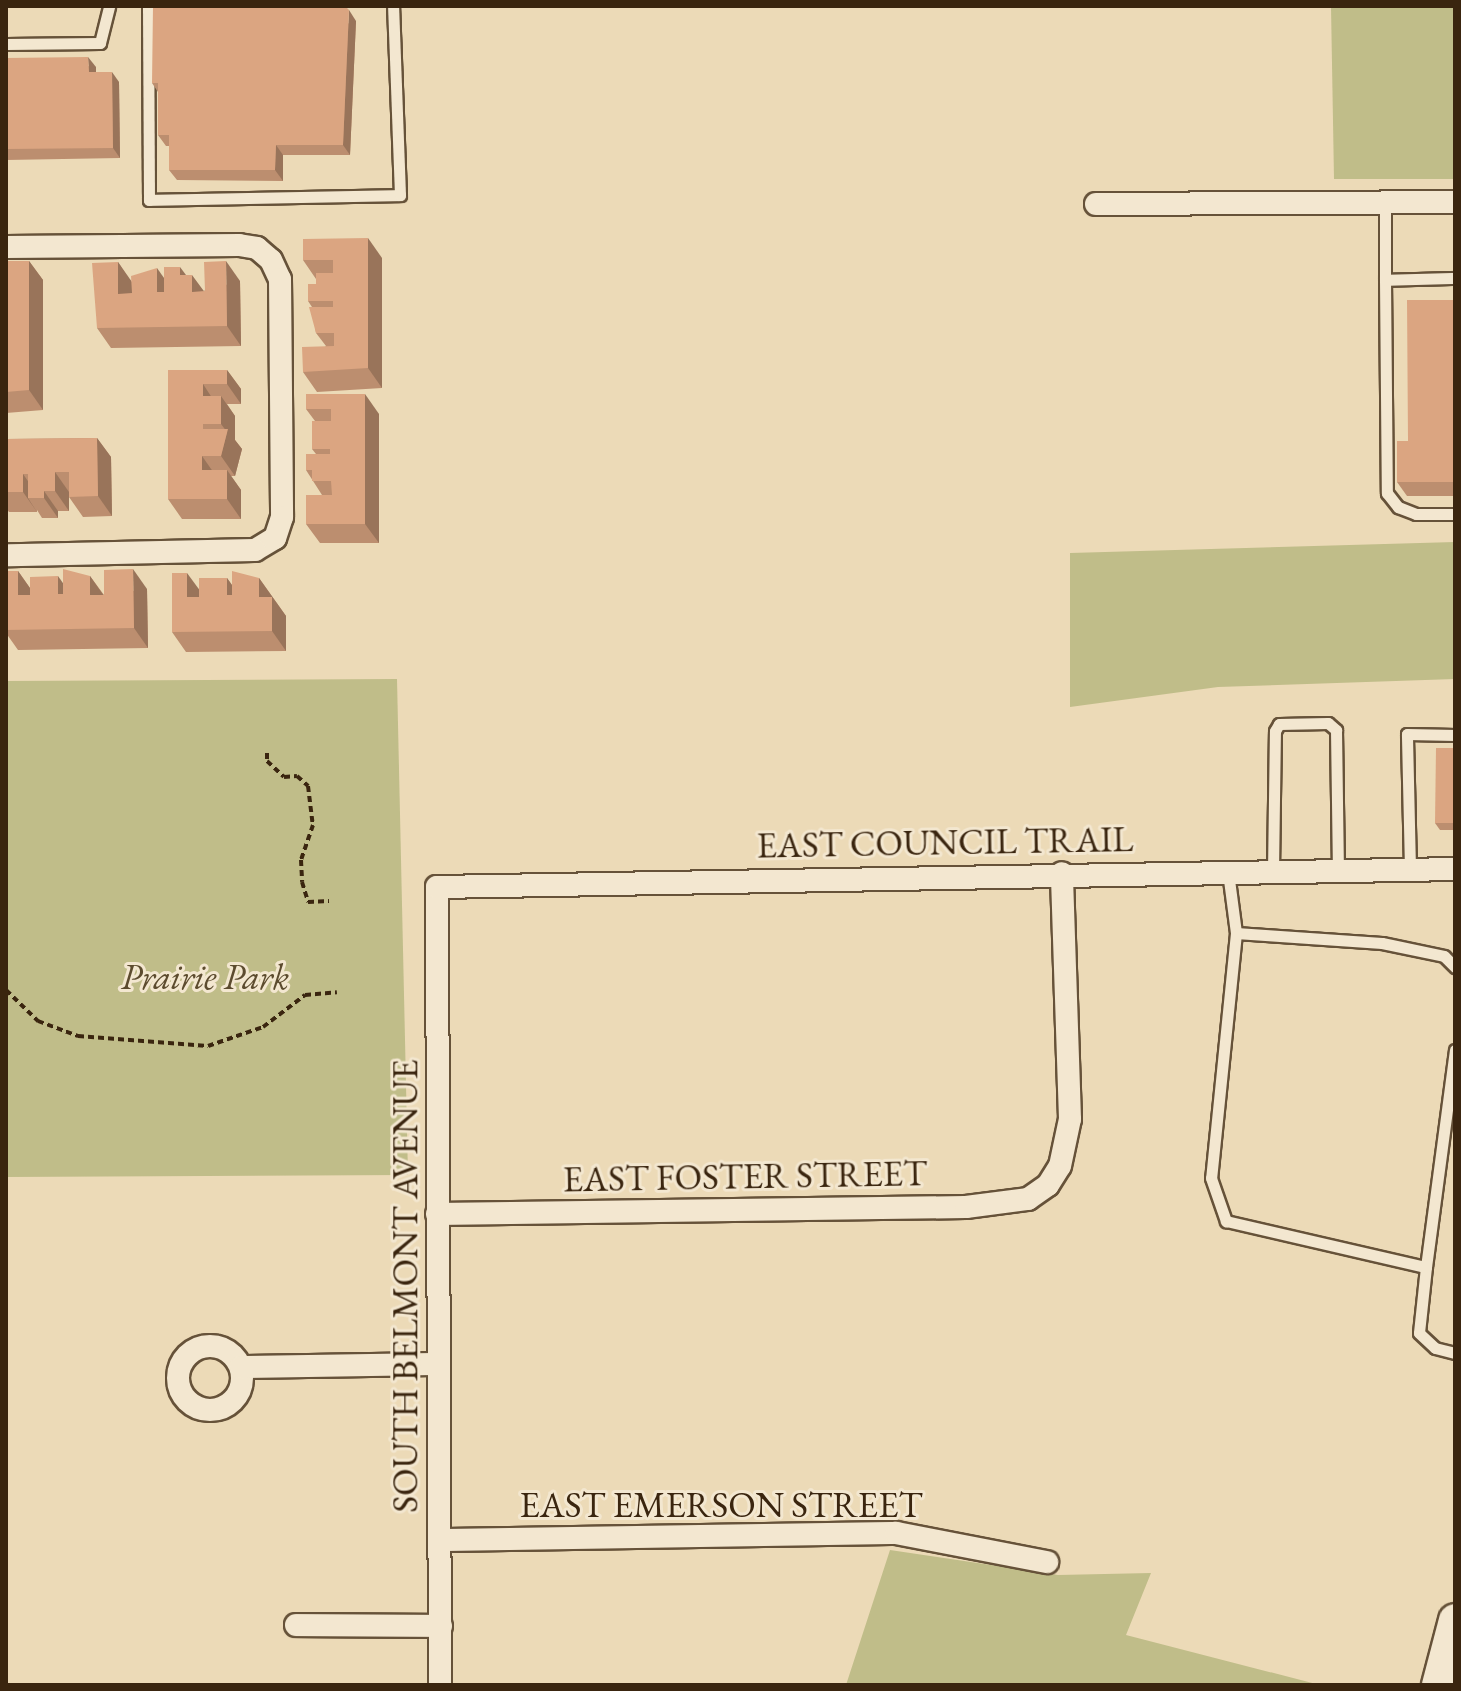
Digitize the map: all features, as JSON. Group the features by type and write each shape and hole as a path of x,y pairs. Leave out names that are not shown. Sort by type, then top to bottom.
{"main road":[{"path":"1446,1671 1455,1620"}],"street":[{"path":"1096,204 1455,202"},
{"path":"6,247 239,245 257,248 271,260 280,279 282,517 275,538 255,550 6,555"},
{"name":"EAST COUNCIL TRAIL","path":"437,887 1062,873 1455,869"},
{"name":"EAST FOSTER STREET","path":"437,1214 966,1207 1028,1199 1048,1185 1060,1166 1070,1119 1062,873"},
{"name":"SOUTH BELMONT AVENUE","path":"437,887 440,1685"},
{"path":"241,1367 438,1364"},
{"name":"EAST EMERSON STREET","path":"441,1540 896,1533 1047,1562"},
{"path":"296,1625 441,1626"}],"lane":[{"path":"6,44 100,43 109,6"},
{"path":"148,6 149,200 400,195 393,6"},
{"path":"1385,203 1387,493 1398,507 1416,514 1455,514"},
{"path":"1385,280 1455,278"},
{"path":"1273,871 1275,731 1279,724 1328,723 1336,730 1338,870"},
{"path":"1410,869 1407,734 1455,735"},
{"path":"1228,871 1236,933 1211,1178 1226,1221 1324,1248 1426,1267"},
{"path":"1236,933 1382,943 1444,956 1455,967"},
{"path":"1455,1050 1419,1333 1435,1348 1455,1353"}],"path":[{"path":"267,753 267,761 284,777 297,776 308,786 313,825 301,860 302,882 308,902 329,901"},
{"path":"6,990 38,1021 78,1036 208,1046 263,1027 305,995 337,992"}],"green space":[{"path":"1331,6 1455,6 1455,179 1334,179"},
{"path":"1455,542 1455,679 1218,687 1070,707 1070,553"},
{"name":"Prairie Park","path":"397,679 408,1175 6,1177 6,681"},
{"path":"890,1550 1058,1575 1151,1573 1126,1635 1320,1685 846,1685"}],"building":[{"path":"153,6 345,6 349,10 343,145 276,145 275,170 169,170 169,135 158,135 158,83 152,83"},
{"path":"88,57 89,72 112,72 113,148 6,149 6,58"},
{"path":"368,238 368,368 303,372 302,347 334,346 334,333 316,333 309,307 333,307 333,301 308,301 308,284 316,284 316,273 333,273 333,260 303,260 303,239"},
{"path":"6,261 29,261 29,390 6,392"},
{"path":"226,261 227,326 97,328 92,263 118,262 118,294 132,293 131,276 157,268 157,292 164,292 164,267 180,267 180,275 192,275 192,292 205,291 204,262"},
{"path":"1407,300 1455,300 1455,482 1397,482 1397,441 1408,441"},
{"path":"168,370 227,370 227,384 203,384 203,396 221,396 221,424 203,424 203,429 228,429 221,456 202,456 202,470 227,470 227,499 168,499"},
{"path":"306,394 365,394 365,524 306,524 306,495 332,495 331,481 312,481 312,470 306,470 306,454 330,454 330,449 312,449 312,421 331,421 331,409 306,409"},
{"path":"97,438 98,496 69,497 69,472 55,472 55,491 44,491 44,498 28,498 28,474 23,474 23,492 6,492 6,439"},
{"path":"63,569 90,576 90,595 104,595 104,570 133,569 134,628 6,630 6,571 18,571 18,595 30,595 30,577 58,576 58,594 63,594"},
{"path":"232,571 259,578 259,597 272,597 272,631 172,632 172,573 187,573 187,597 199,597 199,578 227,578 227,595 232,595"},
{"path":"1436,748 1455,748 1455,823 1435,823"}]}
